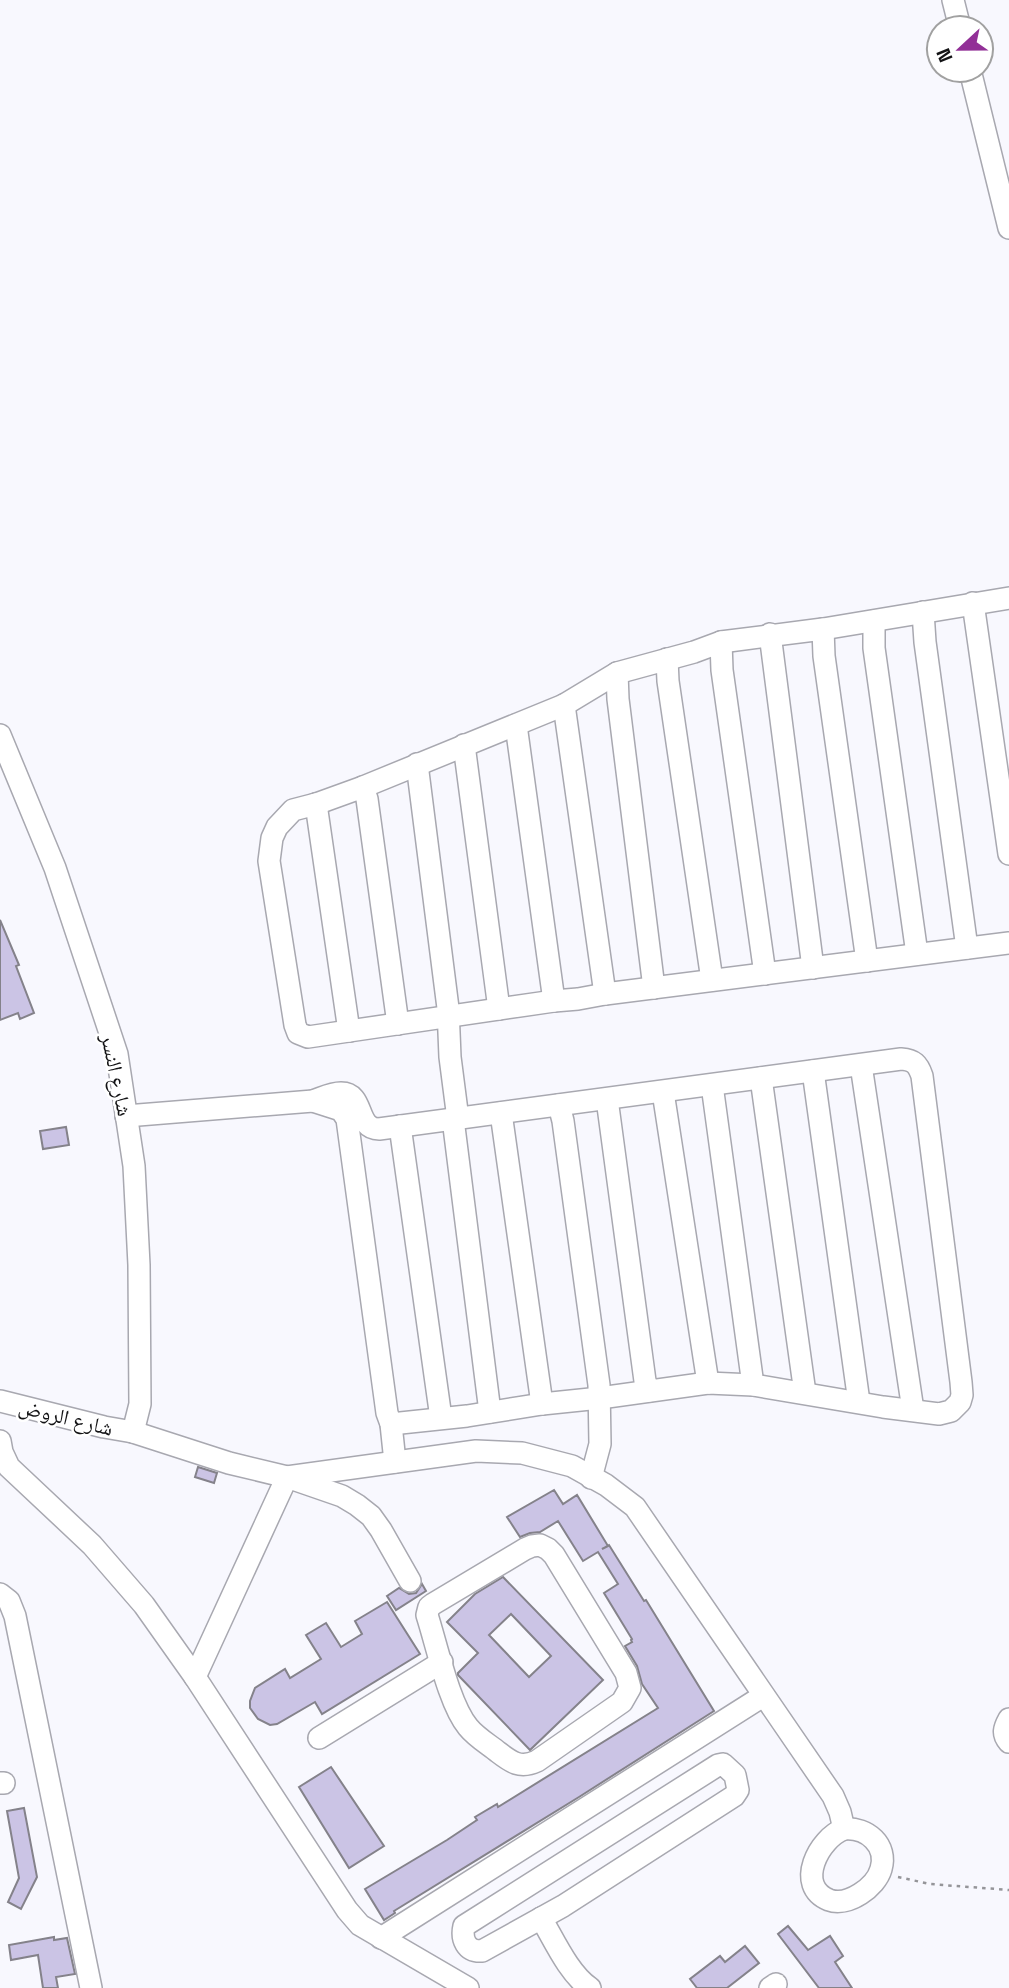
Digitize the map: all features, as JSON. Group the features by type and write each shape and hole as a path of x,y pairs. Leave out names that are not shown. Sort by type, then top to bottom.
{"street":[{"path":"973,84 1009,229"},
{"path":"1009,598 823,629 721,642 617,673 564,705 363,787 293,810 284,818 272,838 269,860 298,1033 308,1037 605,994 1009,943"},
{"path":"973,603 1009,854"},
{"path":"923,612 967,948"},
{"path":"874,621 874,648 917,954"},
{"path":"823,629 824,656 867,961"},
{"path":"770,634 813,968"},
{"path":"721,642 722,670 765,974"},
{"path":"667,659 712,980"},
{"path":"617,673 654,988"},
{"path":"564,705 605,994"},
{"path":"516,724 554,1001"},
{"name":"شارع النسر","path":"0,735 55,868 117,1054 134,1166 139,1265 140,1404 132,1432"},
{"path":"464,745 499,1009"},
{"path":"417,764 449,1017 453,1119 490,1412"},
{"path":"363,787 367,799 398,1024"},
{"path":"316,804 349,1031"},
{"path":"424,1021 437,1044 453,1119"},
{"path":"349,1133 901,1059 912,1060 922,1076 962,1395 956,1407 945,1413 913,1410 752,1385 708,1383 391,1424"},
{"path":"861,1065 913,1410"},
{"path":"813,1071 859,1402"},
{"path":"761,1078 806,1393"},
{"path":"712,1085 752,1385"},
{"path":"663,1092 708,1383"},
{"path":"126,1115 313,1101 342,1093 354,1099 366,1125 372,1129"},
{"path":"607,1099 645,1381 649,1391"},
{"path":"313,1101 341,1110 346,1119 395,1462"},
{"path":"559,1105 567,1147 600,1398 600,1444 591,1478"},
{"path":"501,1113 542,1404"},
{"path":"400,1125 441,1418"},
{"path":"0,1401 0,1413"},
{"name":"شارع الروض","path":"0,1401 132,1432 229,1463 287,1477 342,1496 357,1505 371,1516 381,1530 419,1596 458,1712 475,1735 510,1761 523,1765 537,1761 622,1702 630,1688 626,1673 554,1555 540,1545 524,1549 433,1604 419,1596"},
{"path":"0,1441 9,1467 68,1521 144,1605 195,1677 360,1926 468,1988"},
{"path":"195,1677 287,1477 475,1451 522,1453 572,1466 606,1485 635,1507 833,1797 844,1829"},
{"path":"0,1594 9,1601 15,1616 91,1988"},
{"path":"319,1738 442,1662"},
{"path":"381,1938 763,1696"},
{"path":"1009,1719 1004,1727 1005,1737 1009,1742"},
{"path":"723,1764 736,1775 738,1790 734,1796 592,1888 482,1951 471,1949 464,1942 464,1926 718,1765 723,1764"},
{"path":"844,1829 860,1830 874,1839 881,1852 882,1867 879,1874 861,1893 846,1900 834,1901 817,1891 811,1878 813,1865 826,1841 844,1829"},
{"path":"570,1860 592,1888"},
{"path":"541,1918 574,1972 582,1983 590,1988"}],"path":[{"path":"879,1874 930,1884 1009,1890"}],"building":[{"path":"0,920 19,965 16,966 34,1013 20,1019 18,1013 0,1020"},
{"path":"66,1127 69,1145 43,1149 40,1131"},
{"path":"198,1467 217,1473 214,1483 195,1477"},
{"path":"554,1490 563,1504 577,1495 714,1711 394,1911 395,1913 384,1920 365,1889 447,1840 477,1820 475,1817 497,1804 498,1807 658,1708 642,1684 637,1666 625,1646 632,1642 632,1639 604,1593 618,1584 598,1552 583,1561 558,1521 540,1532 520,1537 507,1517"},
{"path":"503,1577 603,1680 530,1750 458,1675 478,1653 447,1622 475,1594","holes":["511,1614 551,1656 529,1677 489,1635"]},
{"path":"422,1584 426,1591 396,1610 387,1596 399,1588 409,1594 416,1593"},
{"path":"387,1602 420,1654 322,1714 315,1702 277,1724 270,1725 258,1719 250,1708 255,1688 285,1669 290,1678 321,1659 306,1635 326,1623 341,1647 362,1634 355,1621"},
{"path":"331,1767 384,1846 349,1868 299,1787"},
{"path":"24,1808 37,1877 21,1909 8,1902 19,1878 7,1811"},
{"path":"788,1926 808,1950 830,1936 843,1956 835,1962 852,1988 819,1988 778,1934"},
{"path":"54,1937 54,1940 67,1938 75,1974 56,1977 58,1988 43,1988 38,1955 11,1960 9,1945"},
{"path":"745,1946 759,1963 727,1988 697,1988 690,1979 720,1956 725,1962"}]}
